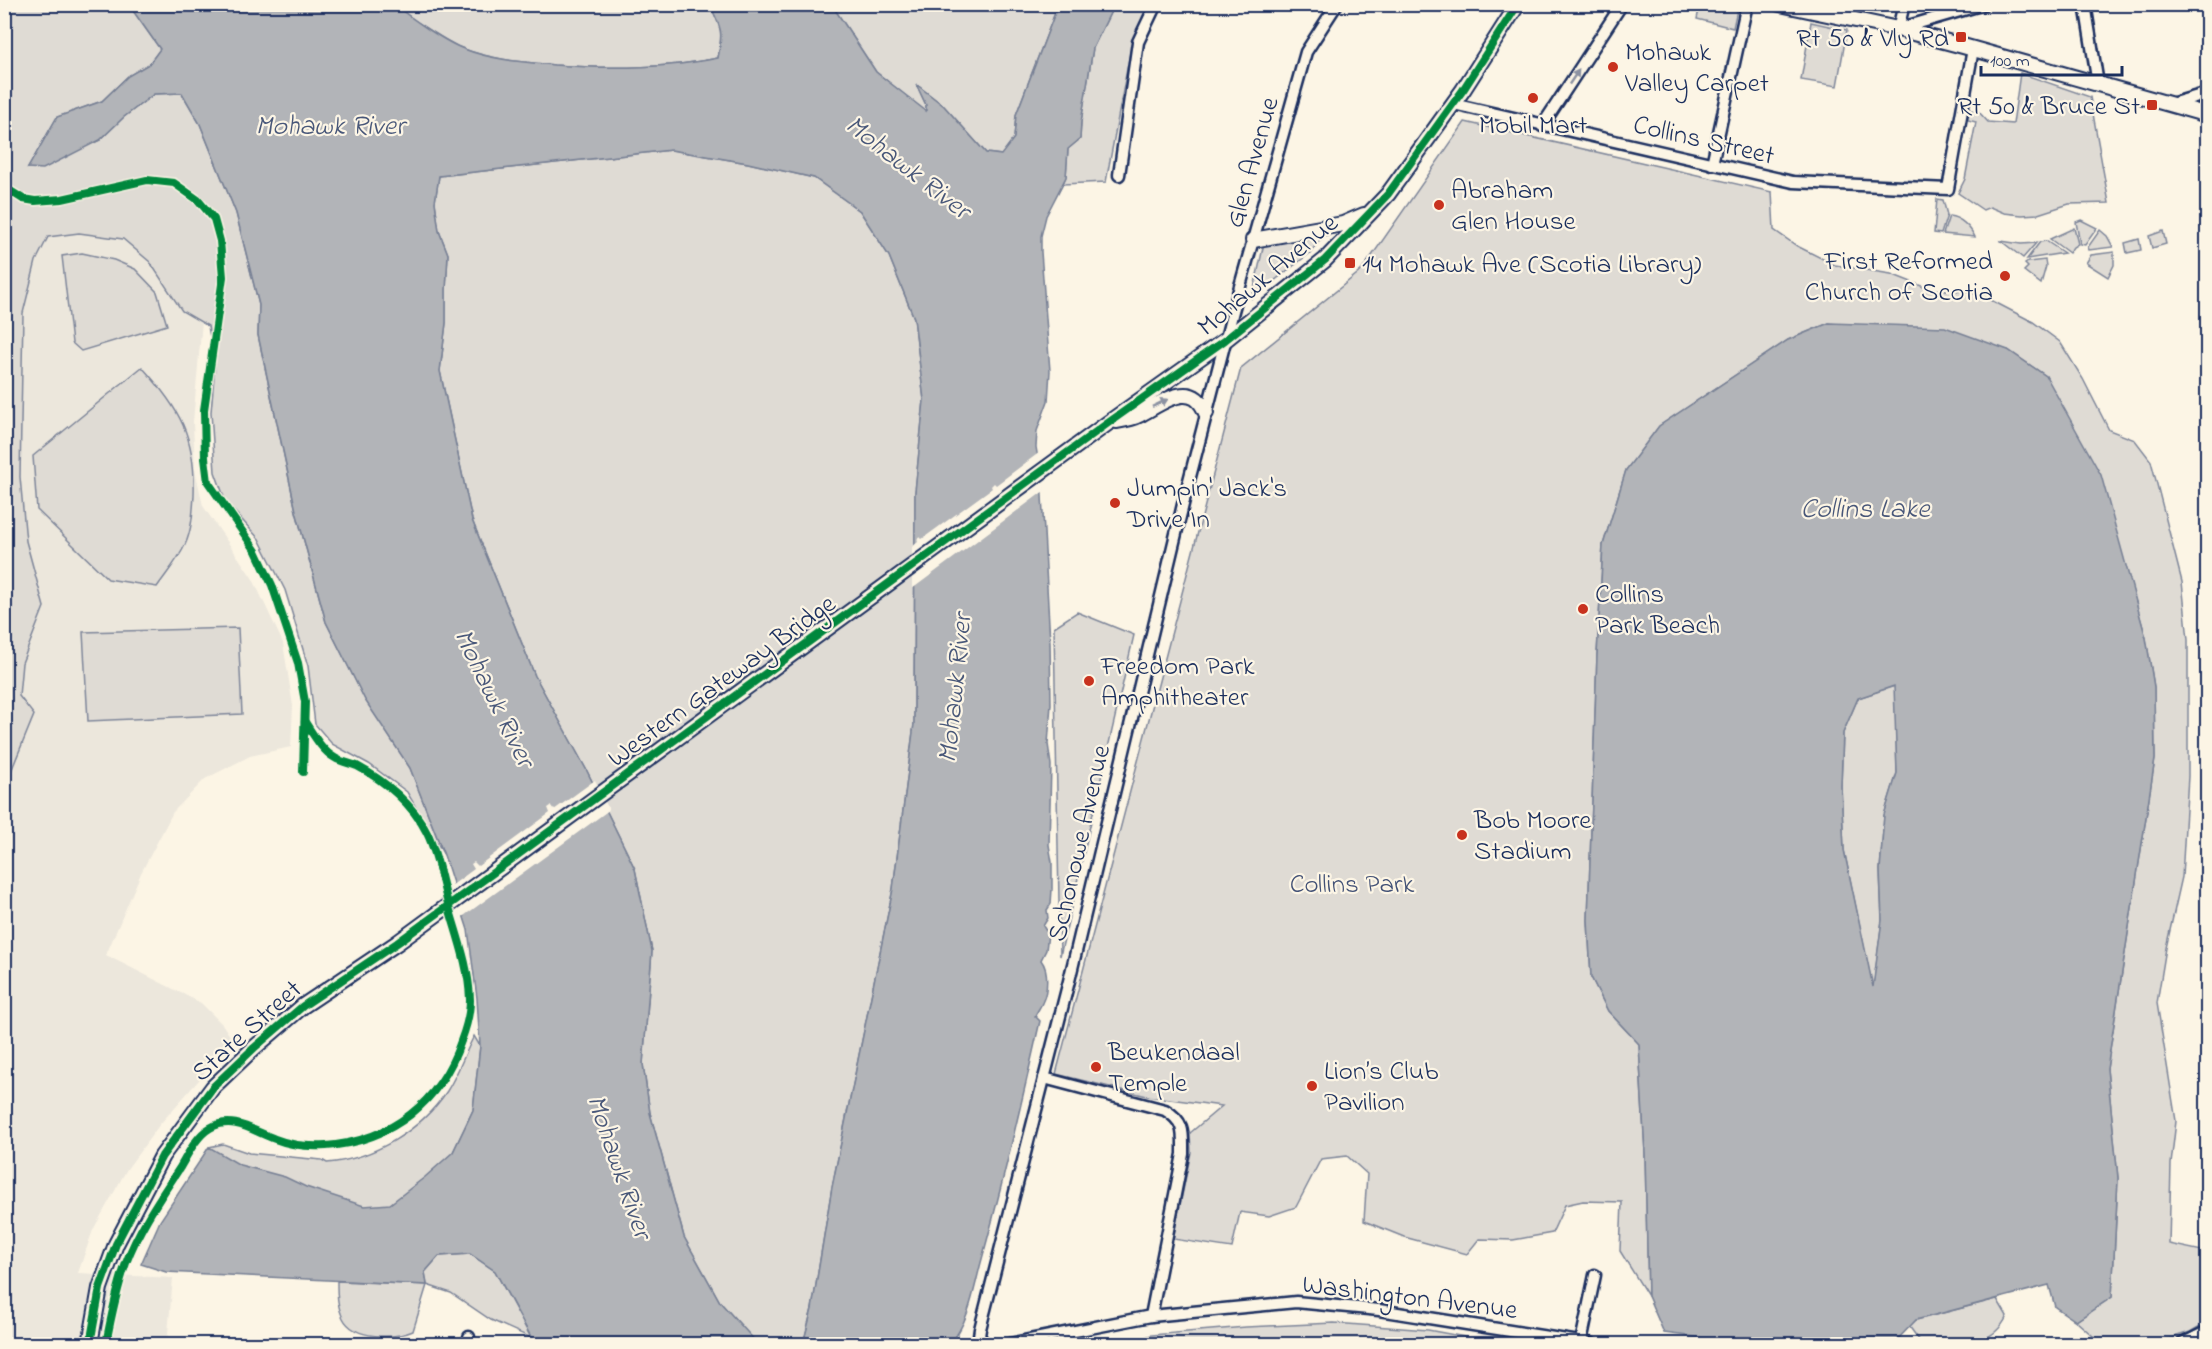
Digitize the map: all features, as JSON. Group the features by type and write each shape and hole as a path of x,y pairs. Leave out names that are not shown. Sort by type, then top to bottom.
{"main road":[{"name":"Mohawk Avenue","path":"1070,452 1226,340 1325,260 1388,194 1453,104 1518,4"},
{"path":"1780,4 1898,29 2208,115"},
{"path":"1253,240 1342,224 1371,212"},
{"path":"1108,423 1137,417 1161,401 1186,394 1197,398 1203,404 1206,413"},
{"name":"Western Gateway Bridge","path":"397,943 1070,452"},
{"name":"State Street","path":"90,1344 100,1288 116,1244 162,1156 213,1087 303,1006 397,943"}],"street":[{"path":"1119,175 1138,42 1156,4"},
{"name":"Glen Avenue","path":"1226,340 1306,52 1337,4"},
{"path":"1542,126 1622,4"},
{"path":"1712,164 1748,4"},
{"path":"1904,4 1898,29 1984,4"},
{"path":"2085,4 2098,84"},
{"name":"Collins Street","path":"1453,104 1793,182 1948,189 1973,49"},
{"path":"2171,104 2208,93"},
{"name":"Schonowe Avenue","path":"985,1344 979,1336 982,1322 1044,1078 1206,413 1226,340"},
{"path":"1044,1078 1165,1110 1176,1117 1183,1131 1183,1154 1151,1316"},
{"path":"1581,1342 1595,1275"},
{"name":"Washington Avenue","path":"1009,1344 1045,1340 1151,1316 1296,1302 1379,1310 1592,1344"},
{"path":"2182,1344 2208,1331"}],"shaded area":[{"path":"157,221 203,310 193,422 195,469 203,506 253,579 283,643 293,706 291,747 250,756 205,779 173,812 141,873 106,955 201,1003 222,1024 230,1036 199,1080 160,1124 127,1169 93,1230 78,1273 173,1278 167,1344 5,1344 5,786 34,716 19,696 22,663 44,607 26,541 20,477 14,309 38,231"}],"green space":[{"path":"5,5 129,5 160,49 149,64 128,76 102,101 57,117 28,168 100,140 124,117 154,94 182,93 200,124 236,213 259,305 258,335 296,511 326,622 365,699 410,768 444,855 407,792 369,764 332,744 315,724 308,666 285,590 259,539 226,502 215,472 211,412 215,366 208,326 182,311 150,262 123,239 79,233 48,237 36,261 23,313 20,477 26,541 44,607 22,663 19,696 34,715 5,786"},
{"path":"395,5 710,5 719,25 721,42 718,58 698,62 636,67 595,67 520,62 486,56 457,46 428,29"},
{"path":"832,5 1058,5 1016,115 1014,138 1002,155 986,153 944,106 917,85 926,105 926,112 876,72"},
{"path":"1114,5 1150,5 1132,42 1106,182 1063,184 1066,176 1068,149 1080,139 1093,48"},
{"path":"1700,5 1738,5 1733,28 1697,19"},
{"path":"1811,22 1847,30 1837,86 1801,80"},
{"path":"2020,73 2090,97 2109,203 2069,204 2038,214 2022,215 2004,213 1990,207 1983,210 1958,193 1965,179 1976,122 1968,120 1969,110 1978,111 1988,122 2013,124"},
{"name":"Collins Park","path":"1465,122 1772,192 1774,230 1797,246 1835,265 1891,274 1929,289 1965,291 1985,297 2033,322 2060,342 2083,379 2109,430 2135,440 2151,461 2182,582 2188,640 2188,776 2182,877 2166,948 2157,1003 2176,1121 2171,1164 2169,1244 2207,1252 2207,1322 2190,1332 2152,1344 2102,1344 2076,1321 2112,1297 2118,1178 2107,1069 2155,759 2154,687 2146,638 2128,575 2046,376 2008,350 1829,323 1788,340 1659,426 1626,470 1603,545 1588,920 1591,977 1608,1011 1639,1044 1645,1153 1648,1296 1620,1251 1622,1202 1583,1201 1565,1205 1552,1233 1513,1240 1479,1239 1467,1254 1404,1237 1364,1221 1367,1174 1347,1156 1321,1159 1296,1207 1269,1216 1240,1212 1232,1248 1173,1239 1191,1152 1190,1133 1222,1106 1147,1096 1056,1074 1241,368 1362,270"},
{"path":"671,150 748,163 814,178 860,211 889,256 914,318 924,400 915,492 914,724 893,889 832,1187 812,1309 803,1344 756,1343 720,1302 684,1237 650,1113 643,1064 652,951 635,869 586,769 535,676 472,520 440,371 446,323 448,254 439,231 435,202 439,176"},
{"path":"1937,199 1943,200 1947,215 1941,234 1934,233"},
{"path":"1949,216 1964,223 1975,237 1943,234"},
{"path":"2081,220 2097,228 2085,245 2080,244 2076,222"},
{"path":"2074,228 2078,244 2069,253 2050,239"},
{"path":"2100,230 2107,236 2113,247 2089,250 2088,247"},
{"path":"2163,231 2166,244 2152,248 2149,236"},
{"path":"1326,232 1310,253 1252,298 1264,243"},
{"path":"2139,239 2141,250 2127,253 2125,243"},
{"path":"2001,241 2021,244 2036,243 2023,258"},
{"path":"2046,241 2064,253 2027,259 2040,242"},
{"path":"2114,252 2114,265 2108,277 2086,263 2091,255"},
{"path":"82,253 114,260 135,269 157,292 167,325 81,351 72,343 62,256"},
{"path":"2045,260 2046,266 2041,284 2024,271 2028,267 2025,264"},
{"path":"142,367 176,411 183,425 192,456 194,475 191,527 179,556 157,587 108,579 37,510 33,456"},
{"path":"1077,612 1134,635 1060,956 1054,627"},
{"path":"238,628 242,714 88,721 83,632"},
{"path":"1895,686 1897,773 1884,816 1880,870 1882,920 1873,990 1844,850 1841,786 1843,733 1858,698"},
{"path":"474,1036 480,1046 473,1110 453,1152 428,1229 204,1155 209,1147 223,1144 249,1153 322,1160 327,1163 362,1156 379,1149 410,1130 436,1105 451,1084"},
{"path":"470,1254 495,1271 531,1338 491,1320 451,1293 427,1285 425,1272 439,1256"},
{"path":"337,1281 427,1285 413,1331 396,1335 365,1334 348,1325 343,1318 337,1295"},
{"path":"1997,1299 2007,1316 2000,1327 1982,1339 1960,1344 1922,1344 1909,1326 1916,1320"},
{"path":"1334,1323 1428,1330 1502,1344 1121,1344 1152,1335"}],"water":[{"name":"Mohawk River","path":"129,5 395,5 438,36 475,53 531,63 616,67 657,66 718,58 721,42 720,31 710,5 832,5 876,72 926,111 926,105 916,84 944,106 986,153 1001,155 1014,138 1016,115 1058,5 1114,5 1093,48 1080,139 1068,149 1066,177 1046,216 1041,236 1050,371 1048,401 1037,431 1036,447 1041,477 1050,642 1051,704 1048,744 1051,765 1049,845 1052,862 1052,889 1051,904 1047,910 1048,918 1043,926 1048,934 1046,950 1041,960 1045,969 1046,987 1044,998 1035,1016 1040,1021 974,1292 962,1325 950,1344 803,1344 812,1309 832,1187 893,889 914,724 915,492 924,400 914,318 889,256 860,211 814,178 748,163 671,150 439,176 435,202 439,231 448,254 446,323 440,371 472,520 535,676 586,769 635,869 652,951 643,1064 650,1113 684,1237 720,1302 758,1344 535,1344 495,1271 470,1254 439,1256 425,1272 427,1285 166,1272 141,1264 160,1221 209,1147 240,1165 285,1177 306,1187 364,1206 390,1204 453,1152 473,1110 480,1046 477,998 468,930 444,855 410,768 365,700 326,622 296,511 258,335 259,305 236,213 200,124 182,93 154,94 124,117 100,140 43,169 28,168 57,117 102,101 128,76 149,64 160,49"},
{"name":"Collins Lake","path":"1829,323 1945,327 2008,350 2046,376 2101,475 2146,638 2154,687 2155,759 2107,1069 2118,1178 2112,1297 2076,1321 2055,1307 2049,1285 1916,1320 1897,1340 1898,1344 1751,1344 1664,1333 1648,1296 1645,1153 1639,1044 1608,1011 1591,977 1588,920 1603,545 1626,470 1659,426 1788,340","holes":["1894,686 1897,773 1884,815 1880,870 1882,920 1873,987 1844,850 1841,786 1843,733 1858,698"]}],"pier":[{"path":"1040,452 1044,491 912,589 912,547 918,542 917,539 920,537 922,539 992,488 994,483 996,485"},
{"path":"595,780 609,810 461,918 451,886 474,869 471,864 474,862 478,866 550,813 548,808 551,806 554,810"}],"cycle path":[{"path":"90,1344 100,1288 116,1244 162,1156 213,1087 254,1048 303,1006 397,943 1225,340 1325,260 1388,194 1463,90 1518,4"},
{"path":"4,187 23,199 35,201 62,199 147,180 174,183 198,200 214,219 220,241 223,277 204,410 208,482 256,551 272,585 298,663 305,702 303,772"},
{"path":"106,1344 117,1293 131,1251 143,1226 200,1136 218,1124 227,1123 243,1126 281,1141 313,1146 350,1143 372,1136 392,1127 426,1100 452,1063 465,1031 470,1005 467,974 436,857 427,833 414,812 397,794 357,766 330,755 305,722"}],"place":[{"name":"Rt 50 & Vly Rd","path":"1961,37"},
{"name":"Mohawk Valley Carpet","path":"1613,67"},
{"name":"Mobil Mart","path":"1533,98"},
{"name":"Rt 50 & Bruce St","path":"2152,105"},
{"name":"Abraham Glen House","path":"1439,205"},
{"name":"14 Mohawk Ave (Scotia Library)","path":"1350,263"},
{"name":"First Reformed Church of Scotia","path":"2005,276"},
{"name":"Jumpin' Jack's Drive In","path":"1115,503"},
{"name":"Collins Park Beach","path":"1583,609"},
{"name":"Freedom Park Amphitheater","path":"1089,681"},
{"name":"Bob Moore Stadium","path":"1462,835"},
{"name":"Beukendaal Temple","path":"1096,1067"},
{"name":"Lion’s Club Pavilion","path":"1312,1086"}]}
